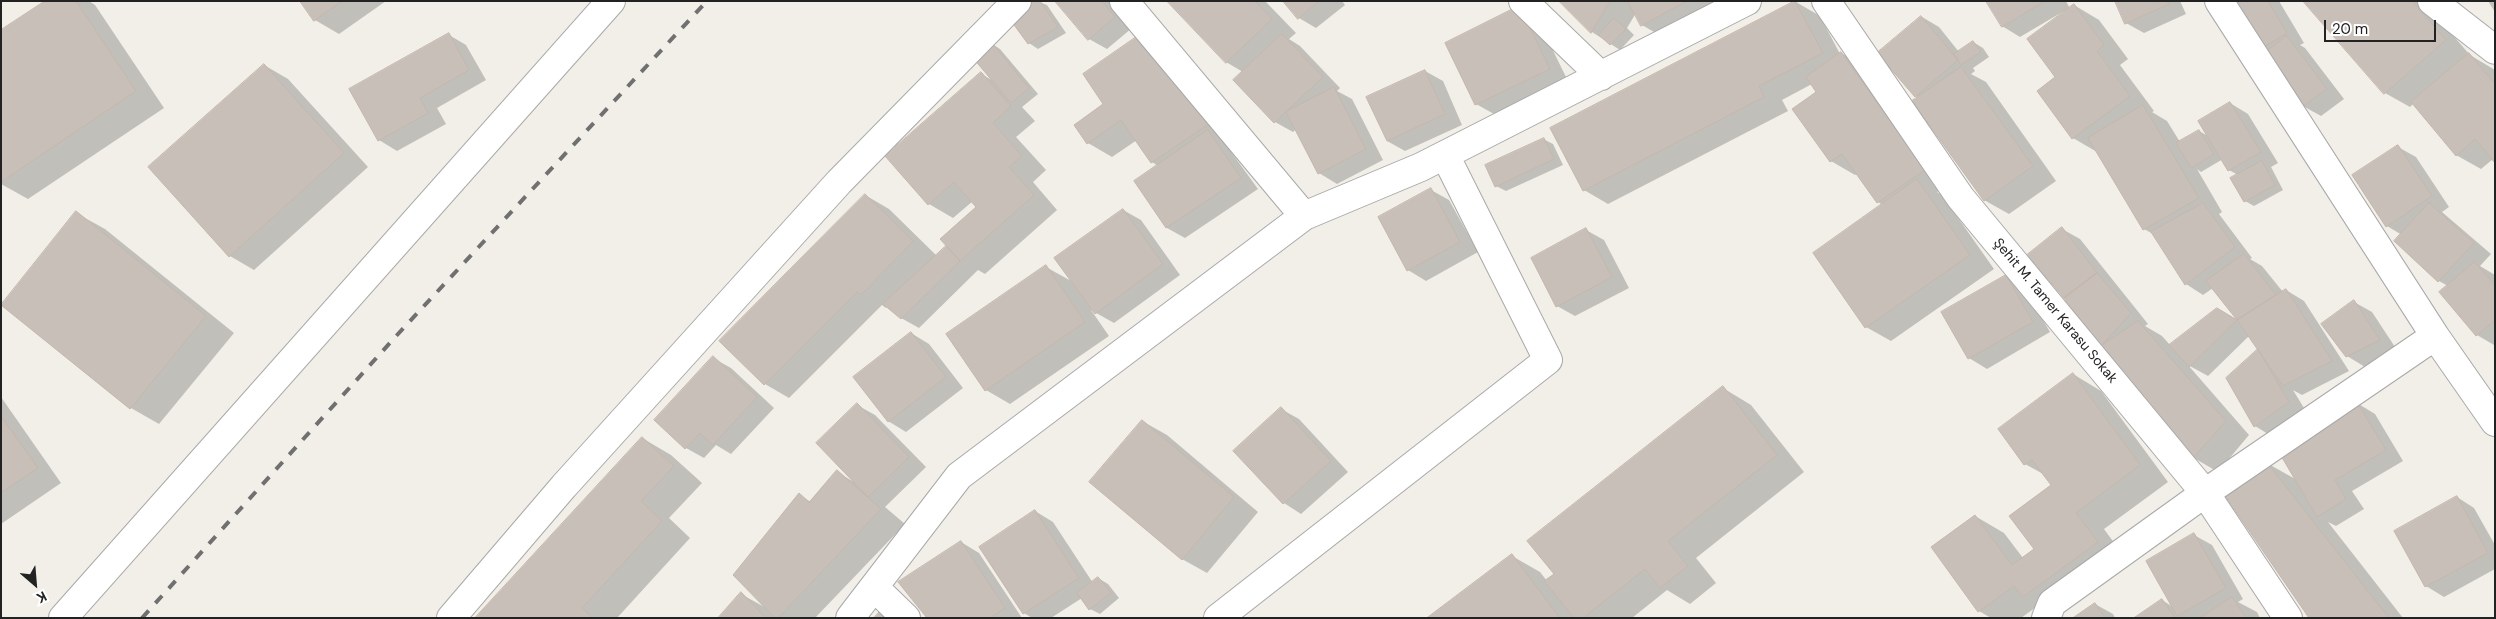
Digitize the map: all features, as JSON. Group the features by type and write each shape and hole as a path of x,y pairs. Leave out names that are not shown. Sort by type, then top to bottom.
{"street":[{"path":"63,618 611,1"},
{"path":"451,618 564,486 839,182 1017,1"},
{"path":"1124,1 1304,216"},
{"path":"1523,1 1600,76"},
{"path":"850,618 959,476 1304,216 1445,155 1747,1"},
{"name":"Şehit M. Tamer Karasu Sokak","path":"1826,1 1960,197 2206,493 2288,618"},
{"path":"2220,1 2435,336 2495,422"},
{"path":"2432,1 2495,50"},
{"path":"1218,618 1548,360 1445,155"},
{"path":"2046,618 2052,603 2206,493 2435,336"},
{"path":"874,587 906,618"}],"building":[{"path":"45,1 76,1 136,91 1,182 1,30"},
{"path":"300,1 342,1 314,21"},
{"path":"1034,1 1040,1 1058,27 1028,44 1009,18"},
{"path":"1055,1 1102,1 1115,17 1088,40"},
{"path":"1167,1 1255,1 1272,19 1226,63"},
{"path":"1283,1 1319,1 1298,19"},
{"path":"1559,1 1610,1 1591,33"},
{"path":"1628,1 1687,1 1641,26"},
{"path":"1795,1 1823,53 1759,86 1764,97 1583,191 1550,128"},
{"path":"1986,1 2045,1 2002,27"},
{"path":"2115,1 2167,1 2169,4 2125,24"},
{"path":"2230,1 2268,1 2287,33 2259,50"},
{"path":"2303,1 2412,1 2446,40 2384,94"},
{"path":"2489,1 2495,1 2495,11"},
{"path":"2074,4 2104,45 2097,51 2130,96 2072,139 2037,91 2055,77 2027,39"},
{"path":"1519,6 1550,69 1475,105 1445,43"},
{"path":"1921,16 1958,60 1915,97 1877,53"},
{"path":"1614,18 1626,29 1610,45 1599,35"},
{"path":"1145,31 1209,124 1151,163 1121,120 1087,144 1074,125 1103,104 1083,74"},
{"path":"449,33 469,70 420,98 428,113 378,141 349,89"},
{"path":"1282,34 1323,77 1274,123 1233,80"},
{"path":"2287,36 2327,89 2302,107 2263,54"},
{"path":"1973,41 1981,52 1961,65 1954,54"},
{"path":"991,42 1029,88 1011,103 973,58"},
{"path":"1841,52 1925,170 1877,203 1842,154 1830,162 1792,109 1816,92 1806,77"},
{"path":"2469,53 2495,84 2495,163 2475,139 2456,156 2411,102"},
{"path":"264,64 344,153 229,257 148,167"},
{"path":"1961,67 2033,166 1984,201 1912,101"},
{"path":"1425,70 1445,114 1387,141 1366,97"},
{"path":"981,72 1011,106 993,123 1022,156 1009,167 1034,195 960,261 940,239 976,207 954,182 928,205 885,156"},
{"path":"1334,87 1366,149 1318,174 1286,112"},
{"path":"2230,102 2261,152 2228,171 2198,121"},
{"path":"2143,105 2199,198 2143,230 2088,138"},
{"path":"1208,130 1241,178 1166,228 1134,181"},
{"path":"2199,130 2214,154 2191,168 2176,143"},
{"path":"1544,138 1554,159 1495,187 1485,165"},
{"path":"2398,145 2432,196 2386,227 2352,175"},
{"path":"2262,161 2275,185 2244,202 2230,178"},
{"path":"1917,179 1970,255 1865,328 1813,253"},
{"path":"1431,188 1460,242 1407,271 1378,217"},
{"path":"865,194 913,241 861,295 857,292 764,385 719,341"},
{"path":"2203,203 2235,247 2185,285 2151,232"},
{"path":"2429,203 2474,243 2438,282 2394,241"},
{"path":"1123,209 1163,264 1095,314 1054,258"},
{"path":"76,211 206,316 130,409 1,305"},
{"path":"2062,227 2097,273 2064,298 2027,255"},
{"path":"1586,228 1612,277 1556,307 1531,258"},
{"path":"946,246 960,261 901,319 883,304"},
{"path":"2244,254 2276,295 2237,320 2206,281"},
{"path":"2475,262 2495,285 2495,320 2476,336 2439,292"},
{"path":"1046,265 1085,322 985,391 946,334"},
{"path":"2097,273 2131,313 2100,347 2064,298"},
{"path":"2006,275 2033,322 1968,359 1941,312"},
{"path":"2286,289 2332,361 2283,386 2237,320"},
{"path":"2354,300 2380,340 2346,357 2321,324"},
{"path":"2217,308 2237,320 2189,367 2169,345"},
{"path":"2138,321 2226,421 2193,458 2100,347"},
{"path":"911,332 946,377 888,422 853,377"},
{"path":"2258,349 2289,402 2254,427 2226,378"},
{"path":"713,356 757,397 713,445 700,433 685,449 654,420"},
{"path":"2073,373 2140,465 2076,513 2098,542 2023,597 2014,586 1978,612 1931,547 1975,515 2012,565 2034,549 2009,516 2051,485 2032,460 2024,465 1998,429"},
{"path":"1723,386 1777,455 1668,541 1688,566 1660,588 1645,569 1583,618 1574,618 1544,581 1554,574 1527,541"},
{"path":"2357,402 2386,450 2335,480 2346,499 2317,517 2277,449"},
{"path":"857,403 909,457 868,497 816,443"},
{"path":"1281,407 1331,461 1283,504 1233,451"},
{"path":"1,416 38,468 1,493"},
{"path":"1142,420 1234,497 1182,560 1089,482"},
{"path":"642,437 674,466 641,501 662,521 582,608 593,618 475,618"},
{"path":"2265,460 2389,618 2309,618 2219,487"},
{"path":"837,470 881,509 778,618 775,618 733,575 799,493 809,502"},
{"path":"2457,496 2488,553 2425,587 2394,531"},
{"path":"1035,510 1079,578 1023,614 979,547"},
{"path":"2194,533 2226,588 2177,616 2146,561"},
{"path":"961,541 1005,608 990,618 927,618 898,582"},
{"path":"1512,554 1560,618 1427,618"},
{"path":"1098,577 1111,593 1089,610 1077,593"},
{"path":"741,592 766,618 718,618"},
{"path":"2232,597 2246,618 2200,618"},
{"path":"2162,599 2175,618 2134,618"},
{"path":"2095,603 2105,618 2073,618"},
{"path":"883,608 893,618 874,618"}],"railway":[{"path":"142,618 398,334 707,1"}]}
